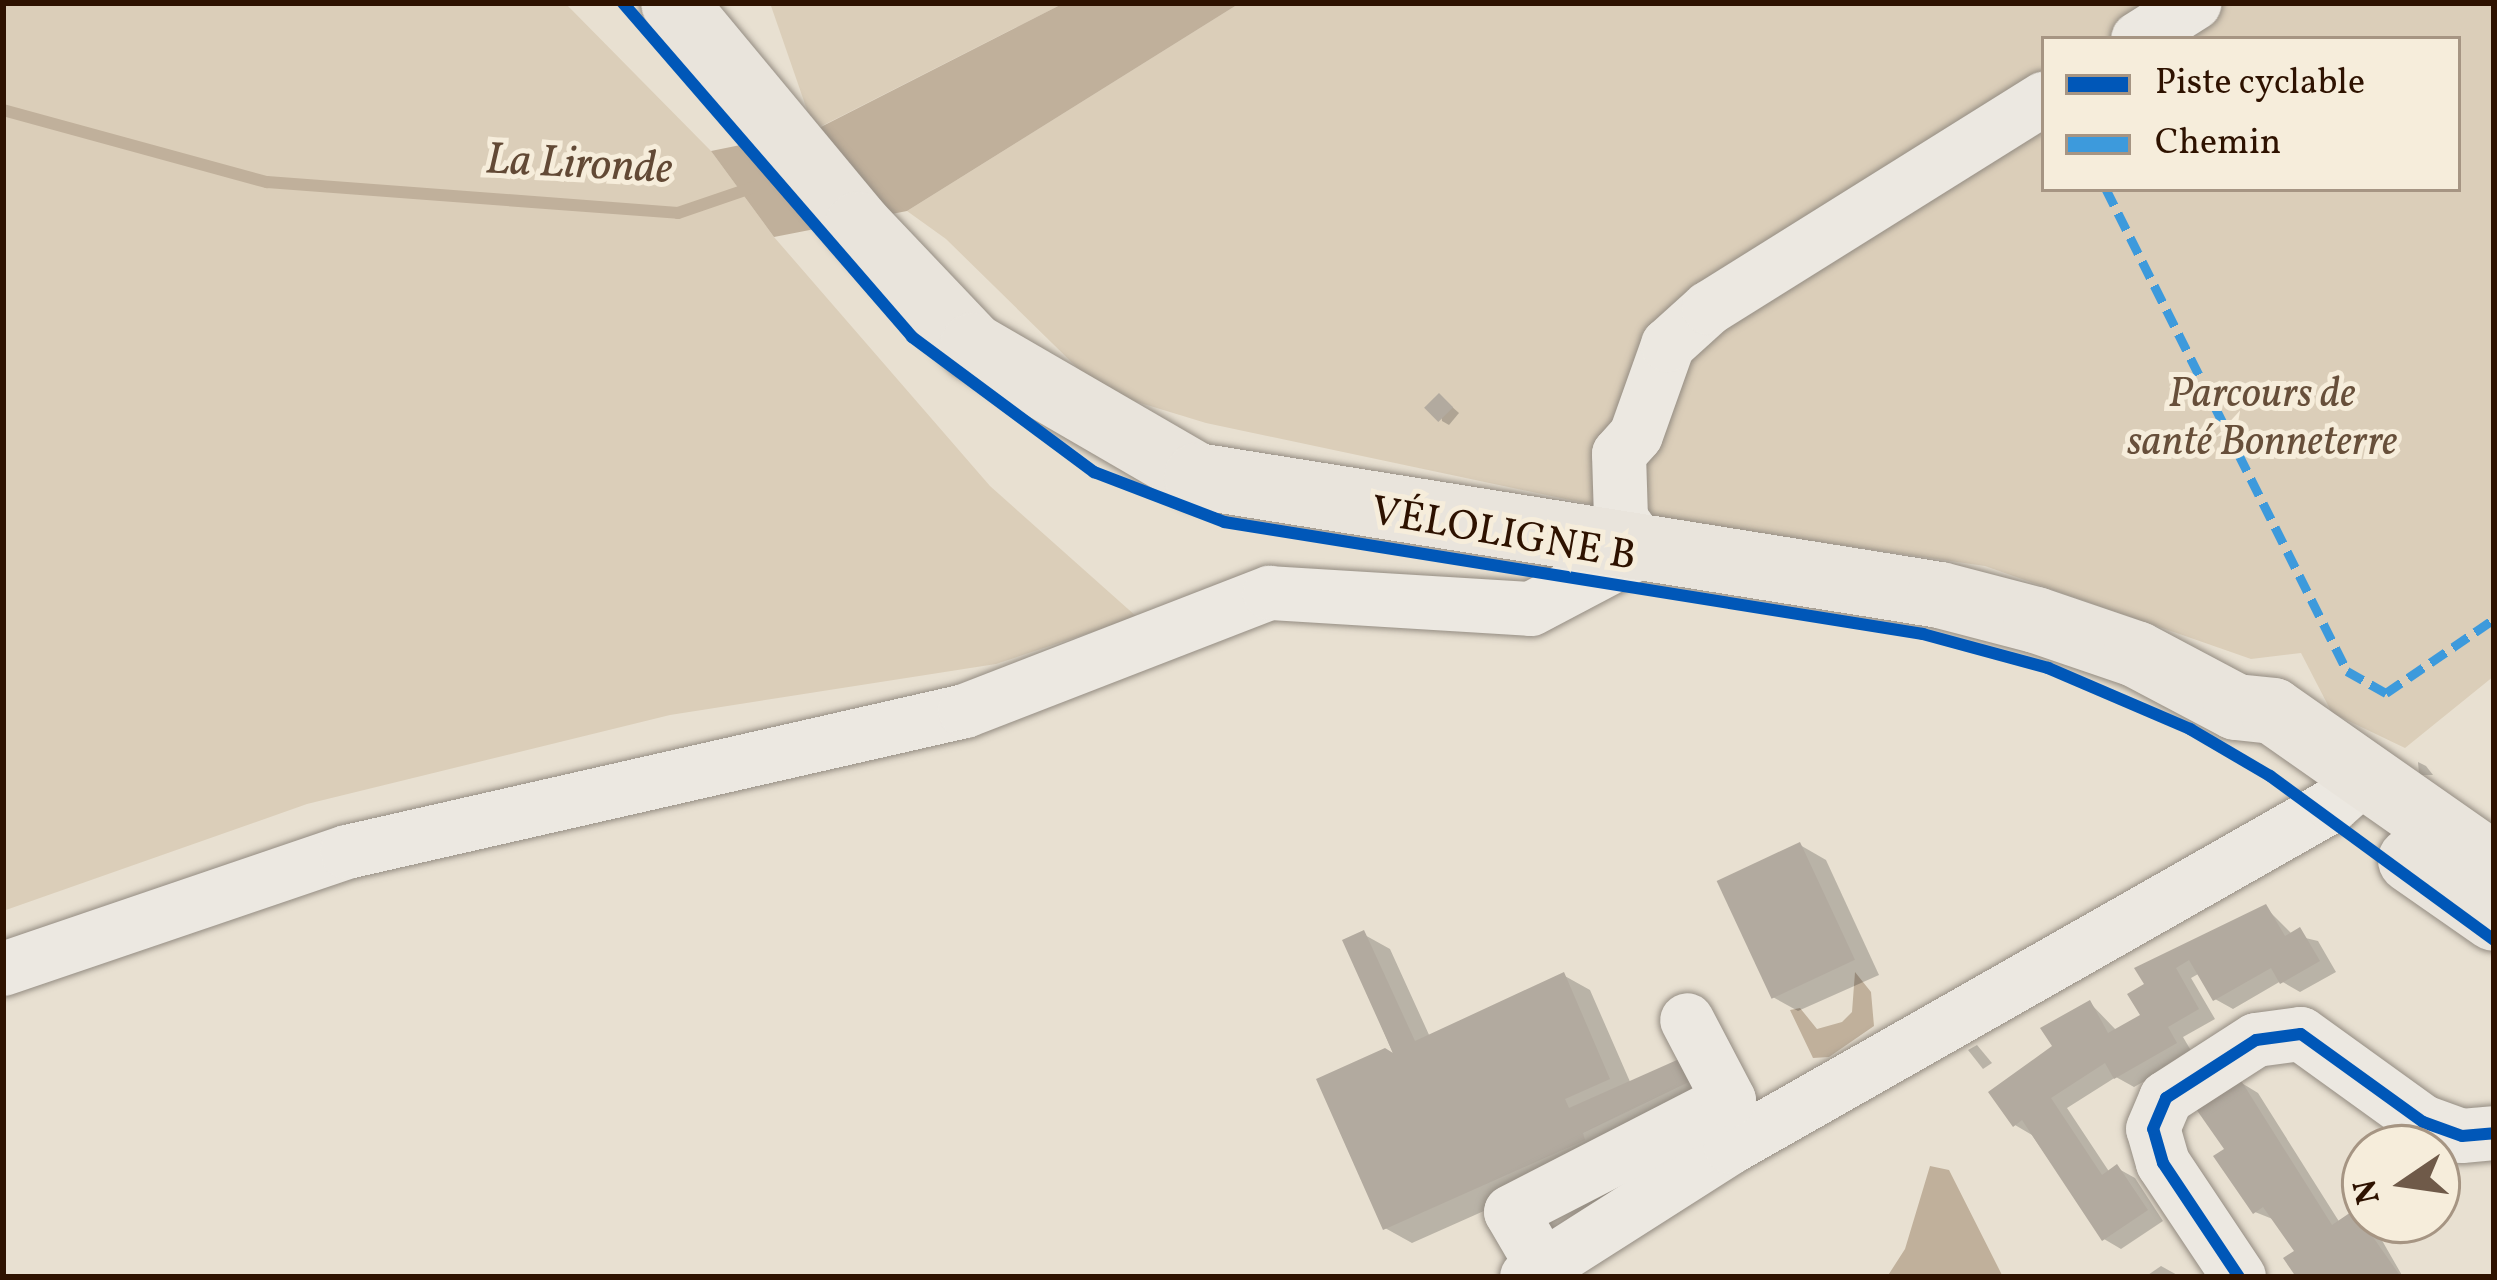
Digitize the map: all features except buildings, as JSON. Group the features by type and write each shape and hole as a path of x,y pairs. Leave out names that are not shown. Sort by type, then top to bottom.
{"main road":[{"path":"674,3 858,225 973,346 1197,476 1940,595 2036,620 2136,654 2236,706 2248,739 2494,866"},
{"path":"2351,790 2494,918"}],"street":[{"path":"2143,36 2195,3"},
{"path":"3,969 347,852 965,711 1270,593 1531,609 1643,550 1621,518 1619,454 1636,435 1668,344 1709,308 2041,101"},
{"path":"1687,1020 1730,1100 1511,1212 1539,1273 1731,1147 2351,790"},
{"path":"2240,1277 2163,1163 2153,1129 2166,1098 2256,1040 2301,1034 2423,1122 2462,1136 2494,1133"}],"green space":[{"path":"3,3 565,3 711,151 774,237 990,486 1137,617 996,664 670,715 307,804 3,911"},
{"path":"770,3 1064,3 814,130"},
{"name":"Parcours de santé Bonneterre","path":"1240,3 2494,3 2494,676 2405,748 2332,713 2301,653 2251,659 1985,566 1660,519 1206,423 1101,391 946,239 907,211"}],"shaded area":[{"path":"1064,3 1240,3 907,211 774,237 711,151 815,130"},
{"path":"1855,972 1871,992 1874,1026 1829,1057 1813,1058 1790,1010 1800,1008 1817,1029 1842,1022 1852,1012"},
{"path":"1930,1166 1949,1170 2003,1277 1887,1277 1905,1249"}],"waterway":[{"name":"La Lironde","path":"3,110 267,182 678,213 754,187"}],"marked path":[{"path":"2108,192 2347,671 2386,693 2494,619"}],"cycle path":[{"name":"VÉLOLIGNE B","path":"623,3 912,337 1094,472 1224,522 1923,634 2048,668 2190,729 2270,776 2494,940"},
{"path":"2239,1277 2163,1163 2153,1129 2166,1098 2256,1040 2301,1034 2423,1122 2462,1136 2494,1133"}]}
